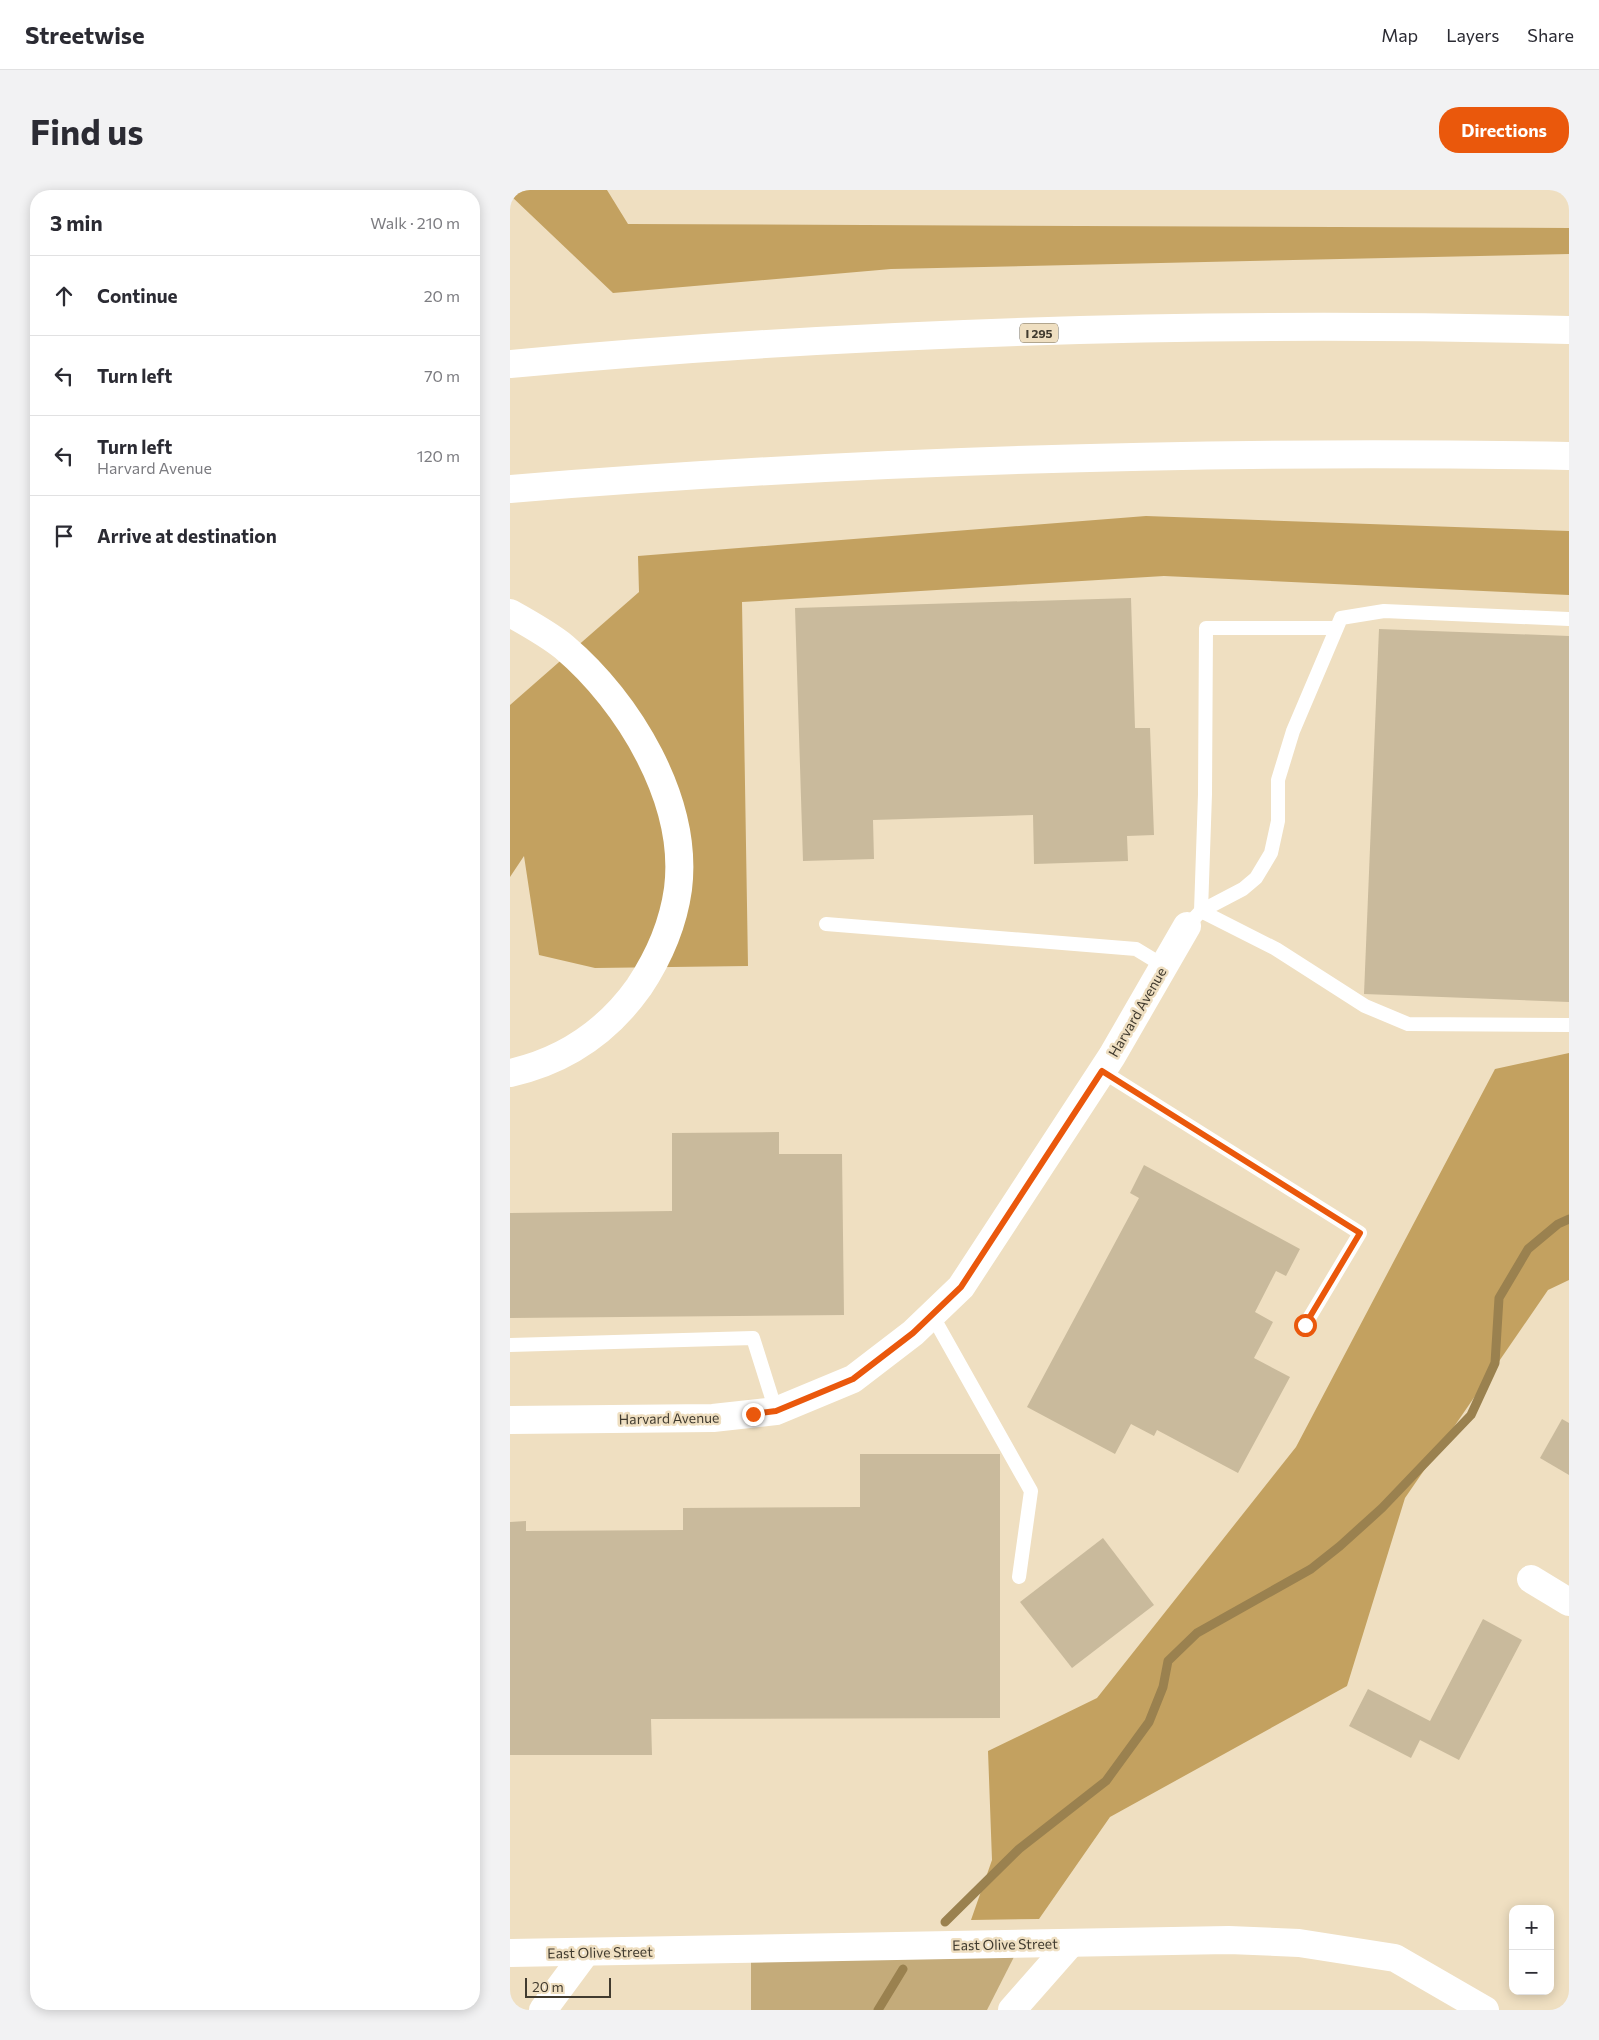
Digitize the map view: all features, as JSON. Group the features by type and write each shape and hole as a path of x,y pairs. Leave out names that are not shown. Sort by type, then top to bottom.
{"main road":[{"name":"I 295","path":"510,364 743,345 951,335 1286,327 1569,330"},
{"path":"510,489 772,470 971,460 1397,453 1569,456"},
{"path":"510,613 563,646 578,660 602,686 636,732 655,766 665,792 672,817 678,863 678,888 668,934 646,976 622,1010 606,1025 572,1050 550,1062 510,1073"},
{"name":"Harvard Avenue","path":"510,1420 713,1418 776,1411 853,1379 913,1333 961,1287 1102,1071 1194,918"},
{"path":"1531,1579 1569,1602"},
{"name":"East Olive Street","path":"510,1953 1229,1940 1299,1943 1394,1958 1485,2010"},
{"path":"1012,2010 1071,1943"},
{"path":"544,2010 586,1952"}],"lane":[{"path":"1194,918 1243,889 1256,878 1271,853 1278,821 1278,780 1293,731 1341,618 1384,611 1569,619"},
{"path":"1194,918 1205,794 1206,628 1336,628"},
{"path":"1194,918 1276,949 1365,1006 1408,1024 1569,1025"},
{"path":"826,924 1136,949 1164,966"},
{"path":"1102,1071 1360,1233 1305,1325"},
{"path":"932,1315 1031,1491 1019,1577"},
{"path":"510,1345 753,1338 776,1411"}],"shaded area":[{"path":"510,190 607,190 628,224 1569,228 1569,254 891,269 613,293 510,195"},
{"path":"1146,516 1569,531 1569,595 1164,576 742,602 748,966 595,968 539,955 524,856 510,877 510,705 639,592 638,556"},
{"path":"1569,1053 1569,1280 1548,1290 1405,1498 1347,1686 1110,1817 1039,1919 971,1920 992,1860 988,1751 1097,1698 1296,1447 1495,1069"},
{"path":"1016,1953 987,2010 751,2010 751,1955"}],"building":[{"path":"1131,598 1135,728 1150,728 1154,835 1127,836 1128,861 1034,864 1033,815 873,820 874,859 803,861 795,608"},
{"path":"1379,629 1569,636 1569,1002 1364,994"},
{"path":"779,1132 779,1154 842,1154 844,1315 510,1318 510,1213 672,1211 672,1133"},
{"path":"1144,1165 1300,1249 1286,1276 1276,1271 1255,1312 1273,1322 1254,1358 1290,1377 1238,1473 1157,1430 1154,1436 1131,1424 1115,1454 1027,1407 1139,1198 1130,1193"},
{"path":"1562,1419 1569,1423 1569,1475 1540,1458"},
{"path":"860,1454 1000,1454 1000,1718 651,1719 652,1755 510,1755 510,1522 526,1521 526,1531 683,1530 683,1508 860,1507"},
{"path":"1103,1538 1154,1605 1072,1668 1020,1602"},
{"path":"1483,1619 1522,1640 1459,1760 1420,1740 1411,1758 1349,1726 1368,1689 1430,1721"}],"waterway":[{"path":"945,1922 1019,1849 1106,1781 1149,1722 1163,1687 1168,1661 1197,1633 1311,1569 1340,1546 1382,1508 1471,1415 1495,1363 1499,1298 1528,1249 1558,1224 1569,1219"},
{"path":"878,2010 903,1969"}],"route":[{"path":"753,1414 776,1411 853,1379 913,1333 961,1287 1102,1071 1360,1233 1305,1325"}]}
